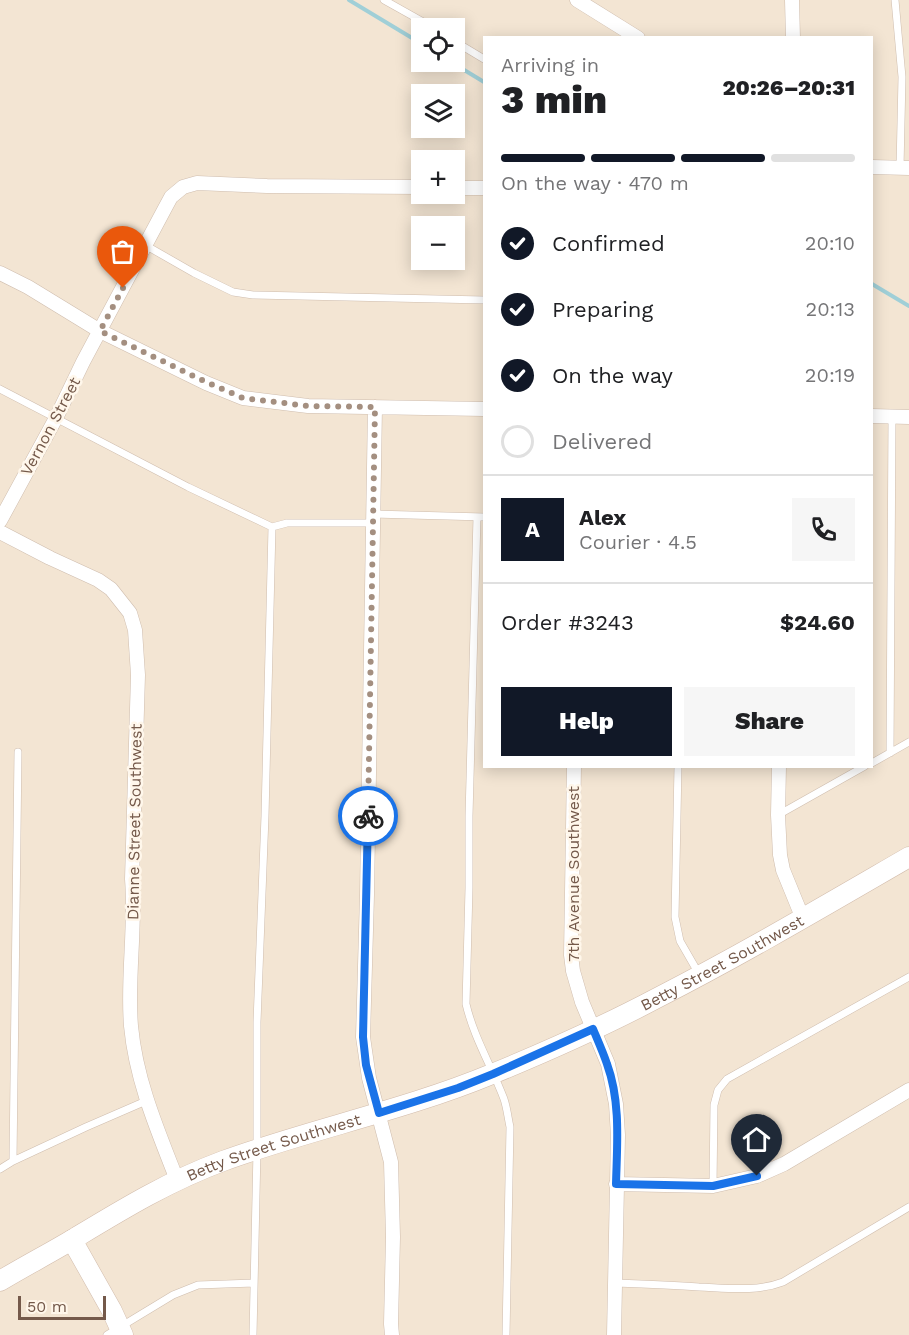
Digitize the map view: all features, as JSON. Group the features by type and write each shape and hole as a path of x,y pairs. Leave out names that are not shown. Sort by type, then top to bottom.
{"street":[{"path":"577,0 635,36"},
{"path":"792,0 793,36"},
{"path":"873,167 905,168"},
{"name":"Vernon Street","path":"0,521 56,418 144,245 171,197 183,187 197,183 411,187"},
{"path":"465,188 483,188"},
{"path":"0,273 28,287 100,331 243,398 308,406 483,409"},
{"path":"375,407 363,1037 366,1065 391,1161 393,1237 390,1324 392,1335"},
{"path":"873,416 909,417"},
{"name":"Dianne Street Southwest","path":"0,532 98,580 111,589 130,613 135,630 138,675 130,965 131,1024 141,1082 177,1180"},
{"name":"7th Avenue Southwest","path":"574,768 570,940 573,971 582,1002 608,1064 616,1104 618,1135 614,1335"},
{"path":"779,768 780,855 783,870 802,919"},
{"name":"Betty Street Southwest","path":"0,1281 177,1180 223,1161 440,1094 493,1074 593,1029 700,976 909,857"},
{"path":"616,1184 713,1186 741,1181 771,1171 909,1090"},
{"path":"72,1240 112,1311 116,1333"}],"lane":[{"path":"384,0 416,18"},
{"path":"895,0 902,77 905,168"},
{"path":"465,48 483,58"},
{"path":"144,245 233,292 253,295 483,300"},
{"path":"0,389 188,487 272,527 287,523 373,518 481,517 469,816 466,1004 474,1029 505,1102 510,1127 506,1335"},
{"path":"890,753 892,417"},
{"path":"253,1335 257,1022 272,527"},
{"path":"873,762 909,742"},
{"path":"13,1161 18,752"},
{"path":"678,768 675,917 680,941 700,976"},
{"path":"778,815 861,768"},
{"path":"713,1186 714,1106 718,1090 727,1079 909,977"},
{"path":"0,1168 147,1101"},
{"path":"615,1283 735,1288 773,1286 909,1207"},
{"path":"116,1333 173,1295 198,1285 254,1282"}],"shaded area":[{"path":"0,0 909,0 909,1335 0,1335"}],"waterway":[{"path":"349,0 411,37"},
{"path":"465,70 483,81"},
{"path":"873,285 909,306"}],"way so far":[{"path":"123,288 100,331 206,382 243,398 276,403 375,407 368,816"}],"route":[{"path":"368,816 363,1037 366,1065 379,1113 458,1088 593,1029 608,1064 616,1104 618,1135 616,1184 713,1186 757,1176"}]}
